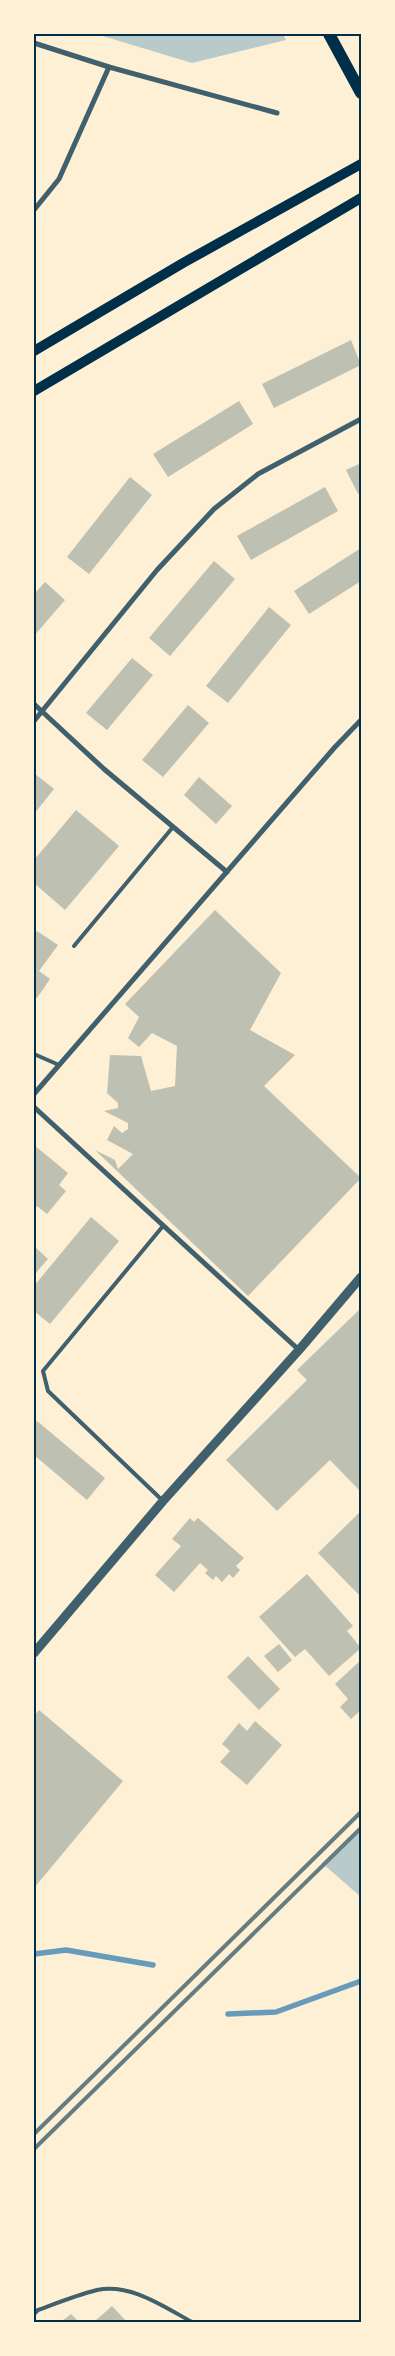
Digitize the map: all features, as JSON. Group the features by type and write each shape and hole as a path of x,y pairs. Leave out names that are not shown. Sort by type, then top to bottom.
{"main road":[{"path":"329,34 361,93"},
{"path":"34,351 183,263 361,164"},
{"path":"34,391 361,198"}],"street":[{"path":"34,43 109,67 277,113"},
{"path":"34,210 59,179 109,67"},
{"path":"34,721 156,570 214,509 258,474 361,419"},
{"path":"34,704 104,769 226,872"},
{"path":"34,1094 335,747 361,720"},
{"path":"34,1107 299,1350"},
{"path":"34,1653 361,1277"}],"lane":[{"path":"74,946 173,827"},
{"path":"34,1054 59,1065"},
{"path":"163,1226 43,1371 48,1391 164,1502"},
{"path":"34,2314 38,2310 99,2290 126,2290 152,2300 192,2322"}],"shaded area":[{"path":"96,34 283,34 286,40 192,63"},
{"path":"361,1826 361,1897 322,1863"}],"building":[{"path":"351,340 361,365 274,408 262,384"},
{"path":"239,401 253,424 168,477 153,454"},
{"path":"361,463 361,492 358,494 346,470"},
{"path":"130,477 152,495 89,574 67,557"},
{"path":"325,487 338,511 251,560 237,536"},
{"path":"361,548 361,581 309,614 294,591"},
{"path":"214,561 235,579 170,656 149,638"},
{"path":"45,582 65,600 34,636 34,594"},
{"path":"269,607 291,625 228,703 206,686"},
{"path":"132,658 153,675 107,730 86,713"},
{"path":"188,705 209,723 163,777 142,760"},
{"path":"34,773 54,789 34,814"},
{"path":"199,777 232,806 216,824 184,795"},
{"path":"76,810 119,846 65,910 34,883 34,860"},
{"path":"215,910 281,973 250,1030 295,1055 264,1086 361,1178 248,1296 95,1150 115,1160 118,1169 133,1154 107,1140 114,1126 122,1133 128,1129 128,1123 104,1111 118,1108 118,1103 107,1093 110,1055 141,1056 151,1091 175,1086 177,1046 152,1033 139,1047 128,1038 139,1017 125,1004"},
{"path":"37,931 58,945 39,971 50,979 37,998 34,996 34,936"},
{"path":"34,1145 68,1173 59,1185 66,1191 47,1214 37,1206 34,1210"},
{"path":"91,1217 119,1241 50,1324 34,1311 34,1286"},
{"path":"34,1246 48,1259 34,1275"},
{"path":"361,1308 361,1492 330,1460 277,1511 226,1460 307,1380 297,1370"},
{"path":"37,1421 105,1478 87,1500 34,1455 34,1424"},
{"path":"361,1511 361,1597 318,1553"},
{"path":"190,1518 194,1522 198,1518 244,1558 236,1566 240,1570 233,1578 229,1574 222,1582 216,1576 213,1580 205,1573 208,1570 200,1563 174,1592 155,1575 181,1546 172,1539"},
{"path":"307,1574 353,1626 347,1631 361,1648 329,1676 305,1649 295,1657 259,1617"},
{"path":"279,1644 292,1660 278,1672 264,1656"},
{"path":"248,1656 280,1689 259,1710 227,1677"},
{"path":"361,1660 361,1710 351,1719 340,1707 348,1699 335,1684"},
{"path":"39,1710 123,1781 34,1888 34,1716"},
{"path":"255,1721 282,1745 247,1785 220,1762 230,1751 222,1744 239,1723 247,1731"},
{"path":"112,2306 127,2322 94,2322"},
{"path":"71,2314 79,2322 61,2322"}],"waterway":[{"path":"34,1954 66,1950 153,1965"},
{"path":"228,2014 276,2012 361,1981"}],"railway":[{"path":"34,2134 361,1812"},
{"path":"34,2149 361,1828"}]}
